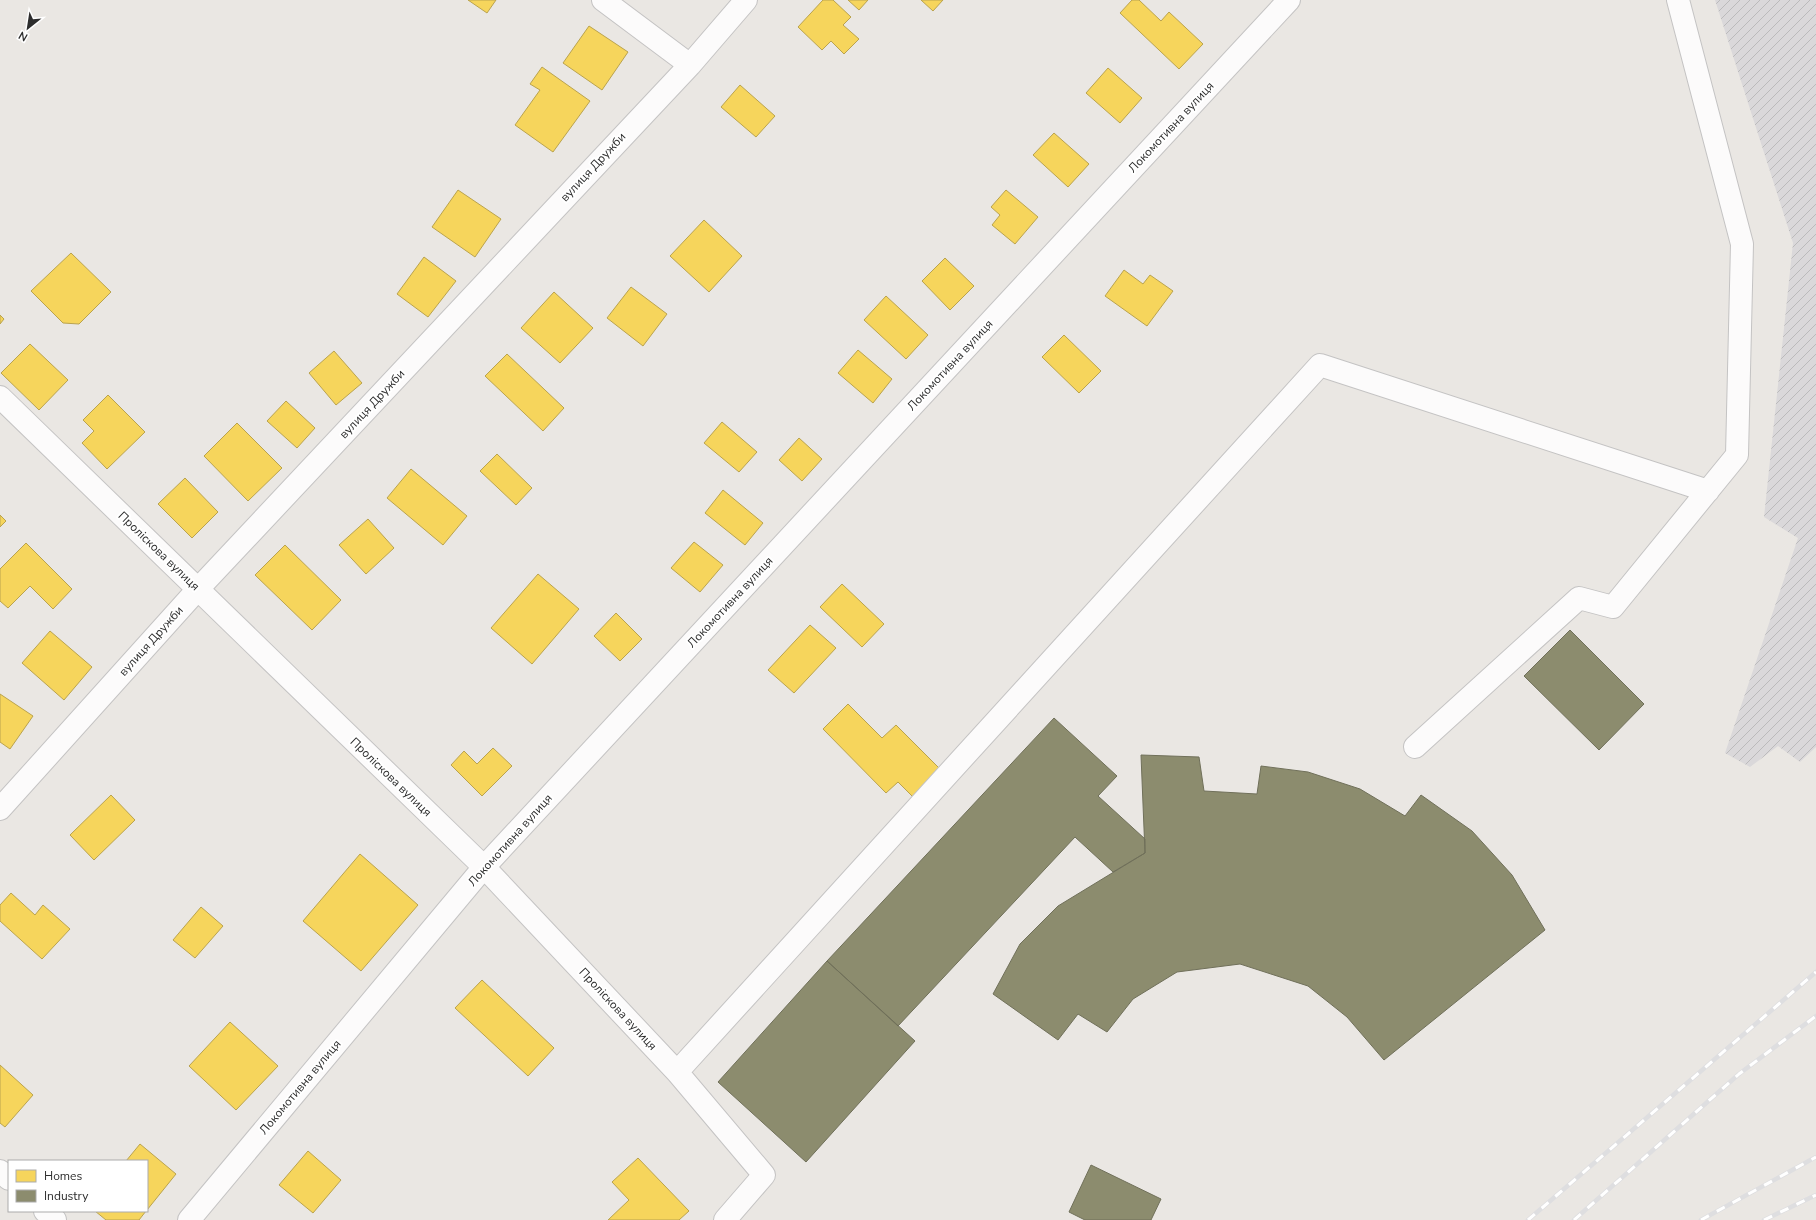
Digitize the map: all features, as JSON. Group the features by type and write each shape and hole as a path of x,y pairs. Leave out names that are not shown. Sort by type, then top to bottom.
{"street":[{"path":"603,0 690,64"},
{"name":"вулиця Дружби","path":"0,809 198,589 690,64 746,0"},
{"name":"Локомотивна вулиця","path":"189,1220 484,867 1289,0"},
{"path":"1415,747 1579,598 1613,607 1738,455 1742,244 1678,0"},
{"path":"677,1072 1320,365 1708,491"},
{"name":"Проліскова вулиця","path":"0,397 484,867 677,1072 764,1175 725,1220"},
{"path":"0,1170 8,1178"},
{"path":"46,1212 55,1220"}],"shaded area":[{"path":"1715,0 1816,0 1816,747 1800,762 1778,746 1750,767 1725,753 1798,538 1764,517 1793,243"}],"building: Homes":[{"path":"468,0 496,0 487,13"},
{"path":"823,0 833,0 851,17 843,25 859,39 844,54 831,41 822,50 798,27"},
{"path":"848,0 868,0 859,10"},
{"path":"921,0 943,0 933,11"},
{"path":"1132,0 1139,0 1161,21 1169,12 1203,44 1179,69 1120,13"},
{"path":"589,26 628,52 602,90 563,63"},
{"path":"542,67 590,101 553,152 515,125 540,90 530,84"},
{"path":"1108,68 1142,98 1120,123 1086,93"},
{"path":"740,85 775,116 756,137 721,107"},
{"path":"1054,133 1089,164 1068,187 1033,155"},
{"path":"458,190 501,219 475,257 432,227"},
{"path":"1006,190 1038,217 1015,244 992,225 1000,215 991,207"},
{"path":"704,220 742,256 709,292 670,256"},
{"path":"71,253 111,292 79,324 63,323 31,291"},
{"path":"424,257 456,281 428,317 397,294"},
{"path":"945,258 974,286 950,310 922,281"},
{"path":"1124,270 1143,284 1150,275 1173,291 1147,326 1105,296"},
{"path":"631,287 667,314 643,346 607,318"},
{"path":"554,292 593,328 560,363 521,328"},
{"path":"886,296 928,335 906,359 864,320"},
{"path":"0,315 4,319 0,324"},
{"path":"1064,335 1101,371 1079,393 1042,357"},
{"path":"30,344 68,380 39,410 1,373"},
{"path":"858,350 892,379 873,403 838,373"},
{"path":"334,351 362,383 336,405 309,373"},
{"path":"507,354 564,408 543,431 485,376"},
{"path":"108,395 145,432 107,469 82,443 94,431 83,420"},
{"path":"286,401 315,428 297,448 267,421"},
{"path":"722,422 757,452 739,472 704,443"},
{"path":"237,423 282,468 248,501 204,456"},
{"path":"799,438 822,459 802,481 779,460"},
{"path":"497,454 532,488 516,505 480,471"},
{"path":"411,469 467,516 443,545 387,498"},
{"path":"185,478 218,512 192,538 158,504"},
{"path":"723,490 763,523 745,545 705,513"},
{"path":"0,515 6,521 0,527"},
{"path":"368,519 394,548 366,574 339,545"},
{"path":"694,542 723,565 700,592 671,568"},
{"path":"26,543 72,589 53,609 30,586 8,608 0,601 0,569"},
{"path":"285,545 341,600 312,630 255,575"},
{"path":"538,574 579,609 532,664 491,628"},
{"path":"842,584 884,624 862,647 820,607"},
{"path":"616,613 642,639 620,661 594,636"},
{"path":"810,625 836,648 794,693 768,670"},
{"path":"50,631 92,667 64,700 22,663"},
{"path":"0,694 33,716 10,749 0,742"},
{"path":"848,704 882,738 896,725 940,769 913,797 898,782 886,793 823,729"},
{"path":"493,748 512,766 482,796 451,765 464,751 477,764"},
{"path":"111,795 135,820 94,860 70,835"},
{"path":"360,854 418,905 361,971 303,921"},
{"path":"11,893 35,915 43,905 70,929 42,959 0,921 0,905"},
{"path":"201,907 223,926 195,958 173,940"},
{"path":"482,980 554,1048 528,1076 455,1008"},
{"path":"230,1022 278,1066 236,1110 189,1066"},
{"path":"0,1065 33,1095 5,1127 0,1123"},
{"path":"140,1144 176,1174 148,1209 148,1160 127,1160"},
{"path":"308,1151 341,1180 313,1213 279,1185"},
{"path":"638,1158 689,1211 679,1220 608,1220 629,1200 612,1182"},
{"path":"96,1212 145,1212 139,1220 106,1220"}],"building: Industry":[{"path":"1570,630 1644,704 1599,750 1524,676"},
{"path":"1054,718 1117,776 1098,796 1145,839 1145,853 1113,872 1075,837 898,1026 827,961"},
{"path":"1141,755 1199,757 1204,791 1257,794 1261,766 1308,772 1360,789 1405,816 1421,795 1472,831 1512,875 1545,930 1384,1060 1347,1017 1308,986 1240,964 1177,972 1133,999 1107,1032 1078,1014 1058,1040 993,994 1020,944 1058,906 1145,853"},
{"path":"827,961 915,1041 806,1162 718,1082"},
{"path":"1091,1165 1161,1199 1151,1220 1085,1220 1069,1212"}],"railway":[{"path":"1528,1220 1816,972"},
{"path":"1574,1220 1739,1074 1816,1016"},
{"path":"1701,1220 1816,1157"},
{"path":"1764,1220 1816,1195"}]}
